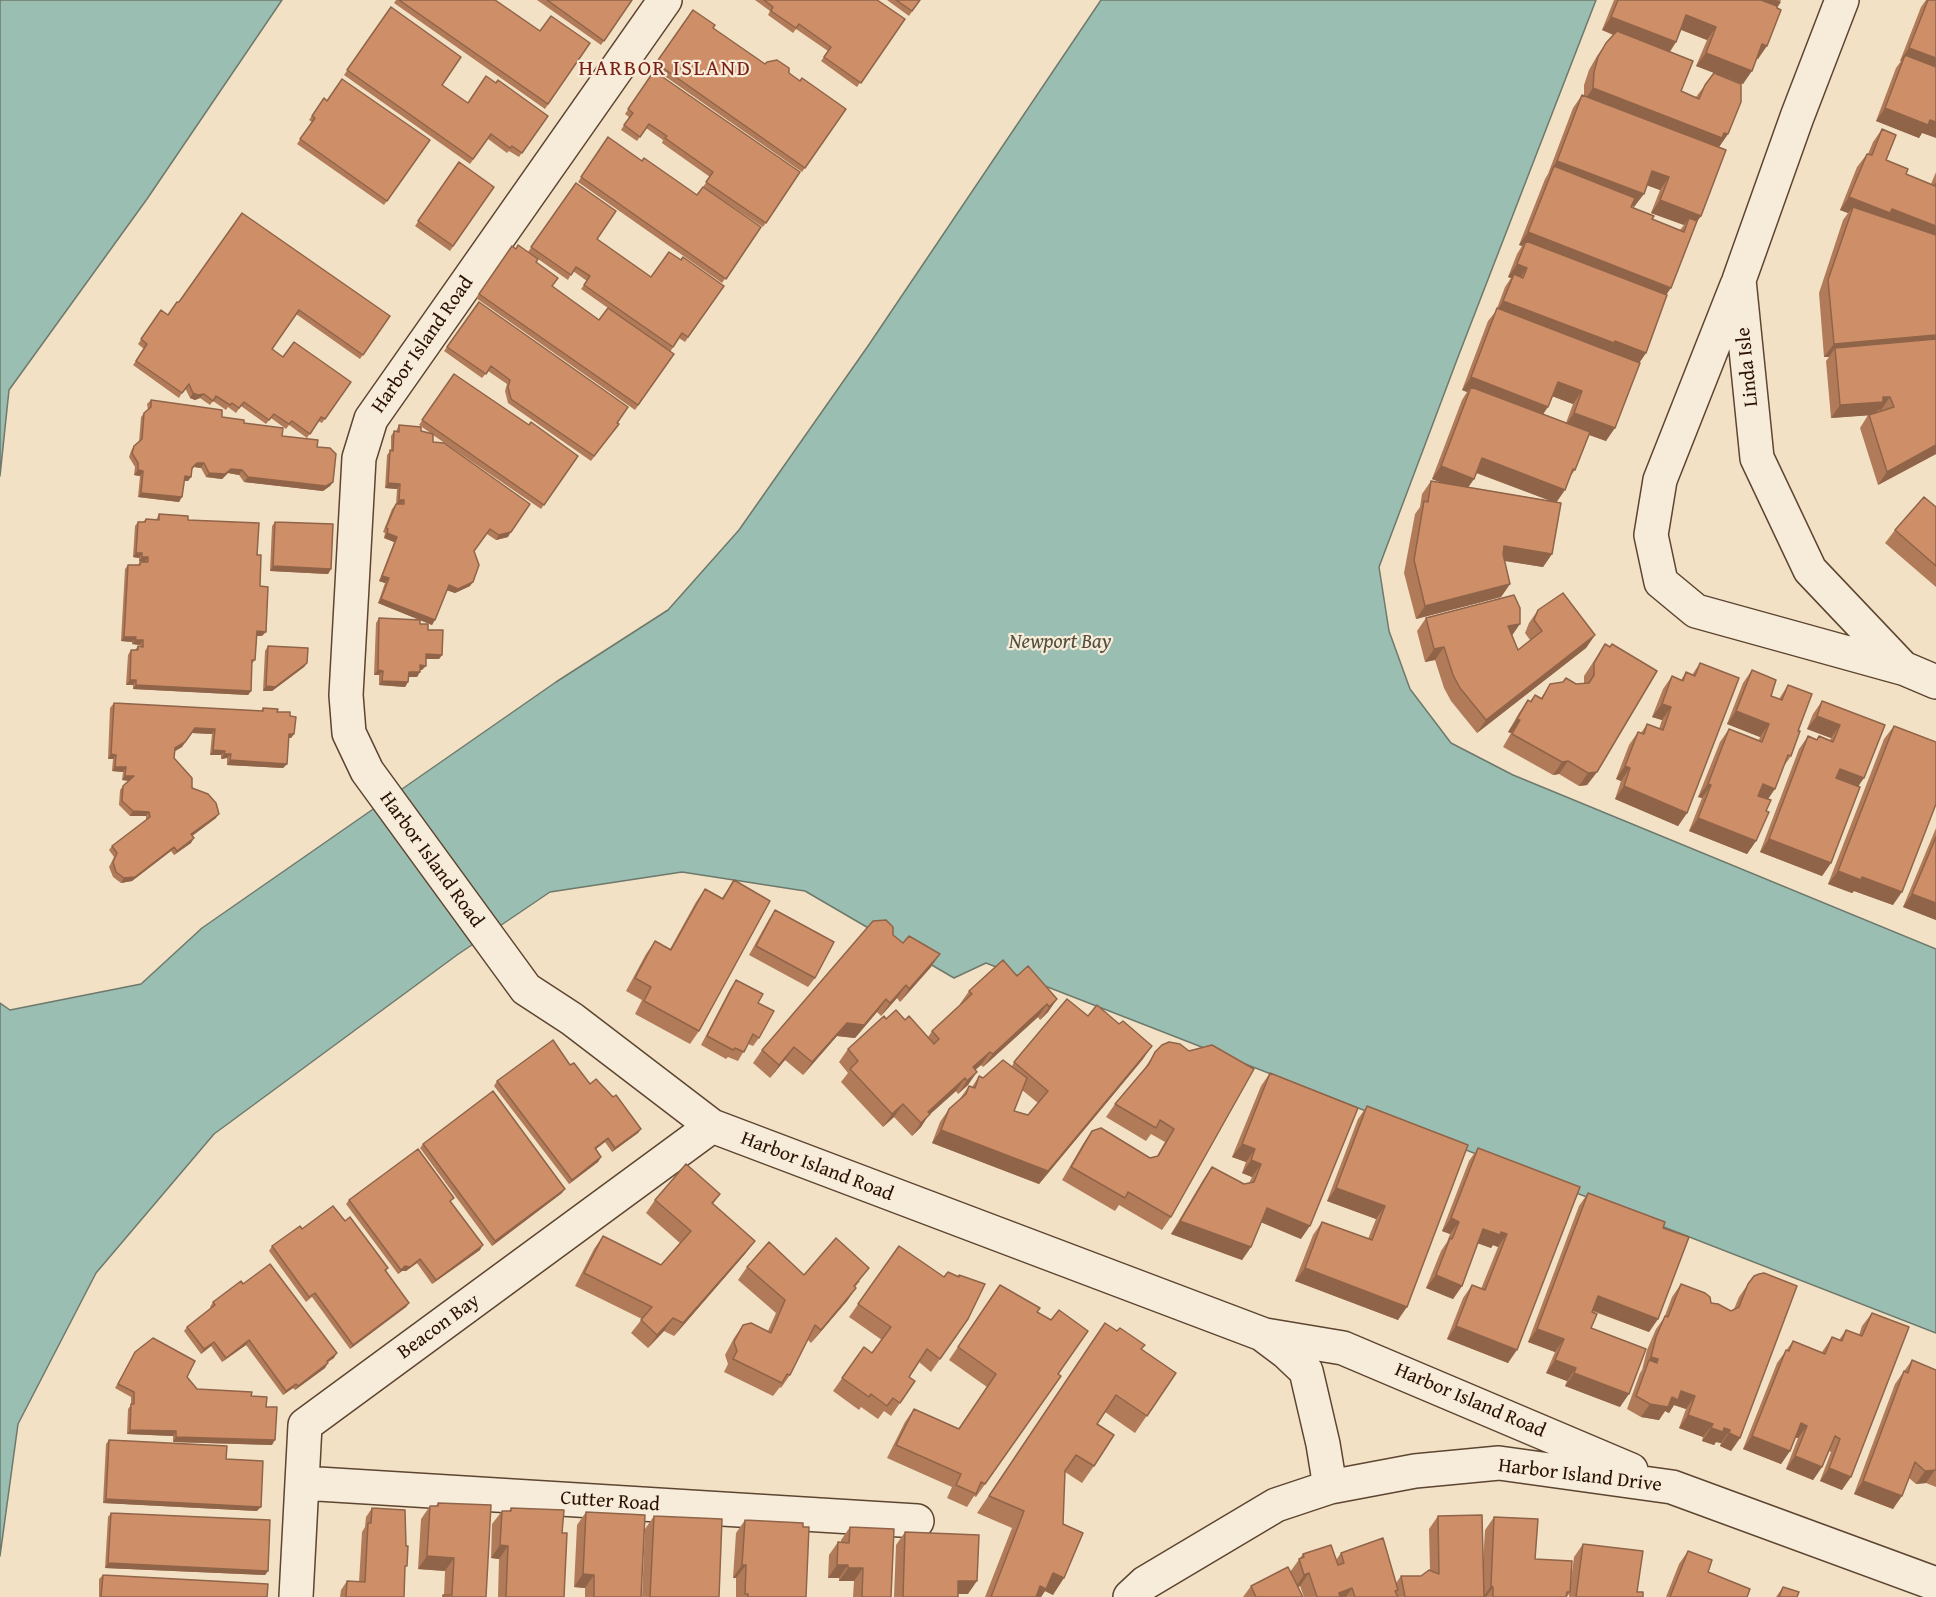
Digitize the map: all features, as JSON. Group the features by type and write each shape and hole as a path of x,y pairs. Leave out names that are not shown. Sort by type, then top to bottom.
{"street":[{"name":"Harbor Island Road","path":"665,0 371,419 359,458 345,695 349,733 367,771 526,989 572,1019 712,1126 1262,1334 1343,1348 1672,1487"},
{"name":"Linda Isle","path":"1842,0 1797,117 1739,280 1757,458 1810,570 1903,668 1936,682"},
{"path":"1739,280 1660,480 1651,535 1661,582 1696,611 1903,668"},
{"name":"Beacon Bay","path":"296,1597 305,1425 712,1126"},
{"name":"Harbor Island Road","path":"1262,1334 1306,1371 1323,1444 1330,1487"},
{"name":"Harbor Island Drive","path":"1130,1597 1145,1583 1276,1505 1330,1487 1415,1471 1498,1463 1672,1487 1936,1584"},
{"name":"Cutter Road","path":"302,1483 918,1521"}],"water":[{"path":"0,0 282,0 147,199 9,390 0,476"},
{"name":"Newport Bay","path":"1101,0 1596,0 1379,567 1389,631 1410,689 1451,743 1513,775 1936,949 1936,1333 986,963 954,978 805,891 682,872 550,892 457,955 214,1134 96,1273 18,1424 0,1556 0,1003 10,1010 141,984 202,928 556,682 668,610 739,530 868,346"}],"building":[{"path":"399,0 495,0 540,31 551,16 590,43 548,104"},
{"path":"547,0 632,0 604,41"},
{"path":"764,0 877,0 905,19 861,83 824,57 831,47 799,24 796,28 771,11 773,7"},
{"path":"896,0 920,0 912,11"},
{"path":"1618,0 1761,0 1781,10 1767,46 1762,44 1752,71 1706,53 1716,27 1686,15 1676,42 1611,17"},
{"path":"1928,0 1936,0 1936,58 1909,48"},
{"path":"391,7 461,57 442,85 468,103 486,76 496,83 498,80 548,116 522,153 512,146 510,148 491,134 473,159 347,70"},
{"path":"693,10 715,25 713,28 765,64 777,60 789,68 789,73 800,81 802,78 846,109 805,168 656,63"},
{"path":"1617,31 1693,61 1681,91 1699,99 1714,73 1741,84 1741,102 1728,134 1724,133 1722,138 1593,88 1598,57 1606,43"},
{"path":"1905,55 1936,67 1936,122 1930,120 1928,125 1885,108"},
{"path":"654,71 800,172 766,223 706,182 713,172 665,138 667,136 649,124 640,137 624,125 633,113 628,109"},
{"path":"342,79 430,140 387,201 300,139 315,118 312,116 324,98 327,101"},
{"path":"1582,95 1726,150 1701,216 1660,200 1669,177 1652,171 1644,194 1557,161"},
{"path":"1882,129 1896,135 1886,160 1908,169 1906,174 1935,186 1936,183 1936,226 1892,209 1890,213 1849,197 1867,154 1872,155"},
{"path":"608,137 642,161 644,158 697,195 703,187 761,227 726,279 581,177"},
{"path":"459,162 494,187 453,246 418,221"},
{"path":"1554,166 1635,198 1631,207 1654,216 1652,219 1684,232 1689,218 1697,221 1671,288 1528,232"},
{"path":"576,183 616,211 597,239 651,277 669,252 681,260 683,257 724,286 688,337 682,333 673,347 584,285 590,276 576,267 571,275 531,247"},
{"path":"1853,207 1936,235 1936,335 1834,344 1828,280"},
{"path":"242,213 390,316 363,355 299,310 272,349 283,357 294,342 351,382 325,419 321,417 310,434 292,421 289,424 274,414 269,420 244,402 239,408 216,396 213,401 204,394 193,393 189,384 182,393 136,361 147,344 141,339 161,310 168,315 179,302"},
{"path":"1526,241 1667,295 1646,353 1503,301 1514,274 1523,278 1527,268 1517,264"},
{"path":"518,245 538,259 536,262 558,278 552,286 599,320 608,308 674,354 638,405 479,294 512,246 516,249"},
{"path":"479,302 628,407 617,423 619,424 594,456 511,399 508,387 510,380 491,366 486,374 447,347"},
{"path":"1497,308 1640,363 1615,428 1574,413 1582,391 1558,382 1548,407 1471,377"},
{"path":"1936,339 1936,445 1887,472 1869,415 1894,407 1890,397 1883,397 1883,402 1840,405 1835,348"},
{"path":"454,374 529,425 531,422 578,456 544,505 422,420"},
{"path":"1471,387 1590,432 1565,490 1482,458 1474,479 1441,466"},
{"path":"151,400 222,410 222,417 244,420 244,423 283,428 282,436 318,440 317,447 330,448 336,454 333,482 326,486 248,477 242,470 231,469 225,474 209,473 204,463 197,463 192,468 191,477 185,476 182,497 141,493 143,471 138,470 138,463 132,453 134,446 142,439 144,413 151,407"},
{"path":"399,425 421,427 421,431 433,434 433,442 444,443 530,504 511,532 499,535 490,529 474,551 479,565 473,582 458,589 449,585 435,620 381,599 389,578 382,576 397,537 387,533 386,528 396,504 404,504 404,500 399,500 400,484 388,483 390,450 393,451 394,431 399,432"},
{"path":"1431,481 1561,503 1552,554 1504,546 1503,554 1510,584 1425,606 1414,560 1424,501 1428,502"},
{"path":"1924,497 1936,507 1936,566 1895,530"},
{"path":"159,514 188,516 188,520 259,523 257,555 261,555 260,586 268,587 266,632 257,631 255,660 252,660 251,691 136,685 136,680 130,680 131,650 138,650 138,646 143,647 143,640 135,640 136,637 124,637 128,565 148,562 148,557 142,557 142,553 136,553 138,522 145,522 146,519 159,520"},
{"path":"275,522 333,524 331,569 273,566"},
{"path":"1563,593 1595,635 1486,720 1460,688 1444,647 1434,649 1426,618 1514,595 1520,608 1520,624 1508,626 1518,650 1542,631 1534,620 1538,610"},
{"path":"379,618 420,620 420,624 428,624 428,630 443,630 442,655 426,654 426,666 420,665 420,672 409,672 408,682 382,681 383,671 378,670"},
{"path":"1605,644 1610,647 1612,644 1657,671 1597,772 1588,773 1568,761 1562,762 1512,734 1520,720 1517,719 1528,700 1531,702 1535,695 1542,699 1550,684 1563,682 1566,678 1576,684 1589,683 1594,675 1594,663"},
{"path":"268,646 308,648 307,663 275,687 266,686"},
{"path":"1700,663 1739,678 1687,813 1624,786 1630,768 1625,766 1638,732 1644,734 1647,724 1663,730 1671,707 1662,704 1672,676 1683,681 1686,672 1695,676"},
{"path":"1752,670 1776,680 1771,696 1782,700 1788,685 1812,694 1791,756 1788,755 1775,789 1763,784 1758,796 1771,800 1766,811 1769,812 1756,841 1698,818 1729,729 1762,742 1769,724 1736,711"},
{"path":"1822,701 1885,725 1864,778 1840,769 1836,778 1860,787 1831,863 1769,839 1808,736 1817,740 1819,736 1833,742 1840,725 1817,716"},
{"path":"114,703 263,711 263,708 278,709 277,712 290,712 290,716 296,717 294,734 289,734 287,764 230,760 231,754 213,750 215,729 195,728 185,742 175,748 174,758 192,778 192,788 208,794 216,803 219,814 191,834 194,838 177,851 174,847 135,877 124,878 116,872 113,862 117,853 112,846 150,817 149,812 133,811 122,801 123,786 134,776 125,776 126,767 115,767 116,755 111,754"},
{"path":"1894,726 1936,742 1936,804 1902,892 1838,871"},
{"path":"1936,837 1936,903 1912,894"},
{"path":"734,880 770,901 699,1031 644,1001 651,987 635,978 655,941 671,950 705,889 723,899"},
{"path":"775,910 834,942 815,978 756,946"},
{"path":"886,920 893,927 893,935 903,943 909,936 940,954 909,989 906,985 890,1003 886,999 864,1025 847,1023 812,1062 794,1047 779,1065 762,1050 873,921"},
{"path":"1003,960 1017,976 1028,966 1057,999 1049,1007 1047,1004 993,1054 990,1052 973,1067 977,1072 967,1081 965,1078 928,1112 930,1114 921,1123 903,1104 892,1114 850,1069 858,1061 848,1049 884,1016 886,1019 896,1010 905,1020 909,1016 934,1044 939,1039 932,1031 972,994 969,991"},
{"path":"736,980 763,994 758,1003 774,1011 759,1038 753,1034 744,1052 735,1048 733,1050 707,1036"},
{"path":"1067,999 1088,1016 1097,1005 1119,1024 1123,1021 1152,1046 1048,1171 941,1130 949,1109 966,1094 969,1086 975,1088 979,1076 983,1078 1003,1060 1027,1078 1014,1111 1028,1115 1048,1091 1014,1062"},
{"path":"553,1040 570,1065 574,1063 590,1084 596,1079 613,1097 616,1095 641,1129 615,1148 608,1138 595,1148 601,1157 572,1180 497,1081"},
{"path":"1169,1042 1180,1044 1189,1051 1212,1045 1254,1069 1171,1217 1128,1192 1125,1198 1071,1167 1092,1131 1101,1128 1150,1158 1158,1156 1174,1129 1160,1120 1156,1128 1115,1104 1149,1064 1155,1052"},
{"path":"1270,1073 1358,1108 1310,1226 1267,1208 1251,1247 1180,1221 1212,1167 1244,1184 1254,1182 1261,1164 1251,1160 1255,1149 1242,1144"},
{"path":"493,1091 565,1189 495,1241 423,1144"},
{"path":"1367,1106 1468,1145 1407,1307 1305,1268 1322,1222 1372,1240 1385,1206 1336,1188"},
{"path":"1478,1148 1580,1187 1517,1350 1456,1326 1472,1285 1485,1290 1507,1234 1501,1232 1500,1235 1483,1229 1462,1286 1436,1275 1450,1238 1452,1239 1459,1222 1451,1218"},
{"path":"418,1149 454,1198 450,1201 483,1245 436,1280 420,1259 410,1267 405,1266 401,1270 349,1200"},
{"path":"686,1164 720,1194 712,1203 755,1241 683,1323 673,1318 657,1335 641,1320 652,1307 584,1273 603,1236 661,1265 691,1231 655,1200"},
{"path":"1588,1193 1665,1222 1663,1228 1689,1237 1658,1319 1598,1296 1592,1312 1597,1314 1591,1328 1646,1349 1629,1394 1574,1373 1576,1368 1555,1360 1564,1339 1537,1329"},
{"path":"333,1206 345,1221 350,1217 388,1268 385,1270 409,1303 353,1345 315,1293 309,1297 272,1246 300,1226 302,1229"},
{"path":"836,1238 869,1268 854,1286 856,1288 821,1330 815,1325 790,1375 787,1374 782,1383 733,1359 737,1351 734,1342 743,1325 751,1323 771,1333 785,1300 747,1267 769,1242 804,1275"},
{"path":"899,1246 944,1277 948,1272 985,1284 968,1319 940,1359 927,1349 909,1377 915,1381 900,1403 893,1398 887,1406 871,1394 869,1397 842,1378 864,1347 872,1353 891,1327 858,1304"},
{"path":"270,1264 337,1353 327,1361 328,1363 298,1386 296,1384 286,1391 249,1340 226,1358 214,1342 204,1349 187,1327 215,1305 213,1302 241,1281 243,1284"},
{"path":"1764,1273 1797,1286 1740,1438 1729,1433 1730,1430 1724,1428 1723,1432 1711,1428 1713,1424 1688,1415 1695,1396 1681,1391 1678,1400 1672,1397 1668,1407 1650,1404 1636,1396 1649,1360 1657,1363 1658,1359 1651,1357 1656,1337 1665,1316 1668,1317 1681,1284 1705,1293 1710,1297 1711,1303 1731,1311 1739,1307 1748,1284 1754,1276"},
{"path":"1000,1285 1040,1308 1037,1312 1051,1320 1059,1310 1088,1331 1058,1374 1061,1376 985,1484 981,1482 976,1494 956,1485 961,1474 896,1445 914,1409 959,1429 996,1374 958,1347"},
{"path":"1872,1313 1909,1327 1851,1477 1829,1468 1840,1439 1835,1436 1822,1467 1795,1456 1807,1426 1801,1423 1790,1451 1752,1436 1786,1350 1789,1351 1793,1341 1825,1354 1832,1337 1842,1341 1846,1330 1862,1336"},
{"path":"1105,1323 1117,1331 1120,1328 1145,1345 1141,1349 1176,1373 1147,1416 1116,1395 1097,1424 1114,1435 1094,1466 1076,1455 1065,1471 1063,1524 1083,1533 1064,1578 1053,1573 1046,1589 1040,1586 1036,1597 991,1597 1024,1511 989,1496"},
{"path":"153,1338 195,1361 187,1377 197,1389 252,1392 251,1396 267,1397 266,1407 277,1407 275,1440 176,1437 176,1431 130,1430 134,1392 118,1384 135,1352"},
{"path":"1912,1360 1936,1370 1936,1470 1925,1471 1915,1462 1902,1496 1863,1481 1904,1371 1908,1373"},
{"path":"109,1440 227,1446 226,1459 263,1461 261,1507 106,1499"},
{"path":"438,1503 491,1505 486,1597 443,1597 443,1595 452,1595 454,1558 427,1556 430,1506 438,1506"},
{"path":"372,1508 405,1510 406,1546 408,1546 404,1597 346,1597 347,1581 365,1582 368,1523 371,1523"},
{"path":"511,1508 564,1510 562,1533 567,1533 564,1597 506,1597 508,1546 500,1545 502,1511 511,1511"},
{"path":"586,1512 645,1515 641,1597 594,1597 594,1575 583,1574"},
{"path":"111,1513 270,1520 268,1571 108,1563"},
{"path":"1482,1515 1484,1597 1405,1597 1401,1576 1421,1576 1429,1570 1439,1574 1438,1516"},
{"path":"654,1516 722,1519 719,1597 650,1597"},
{"path":"1494,1517 1538,1519 1535,1559 1572,1561 1570,1592 1567,1592 1566,1597 1493,1597 1491,1586"},
{"path":"745,1520 803,1523 803,1527 809,1527 806,1597 748,1597 748,1594 745,1594 746,1565 742,1565"},
{"path":"850,1527 894,1529 891,1597 862,1597 863,1568 837,1565 838,1542 849,1543"},
{"path":"905,1532 979,1535 977,1581 958,1581 958,1597 903,1597"},
{"path":"1383,1538 1398,1597 1355,1597 1352,1588 1339,1593 1340,1597 1317,1597 1309,1573 1304,1575 1299,1559 1304,1557 1303,1554 1331,1545 1338,1565 1344,1563 1341,1553"},
{"path":"1583,1544 1643,1551 1637,1592 1643,1592 1643,1597 1576,1597"},
{"path":"1688,1551 1712,1560 1708,1572 1750,1589 1747,1597 1670,1597"},
{"path":"1288,1567 1303,1597 1256,1597 1251,1586"},
{"path":"103,1575 268,1584 267,1597 101,1597"},
{"path":"1783,1587 1799,1592 1797,1597 1779,1597"}],"district":[{"name":"HARBOR ISLAND","path":"665,69"}]}
